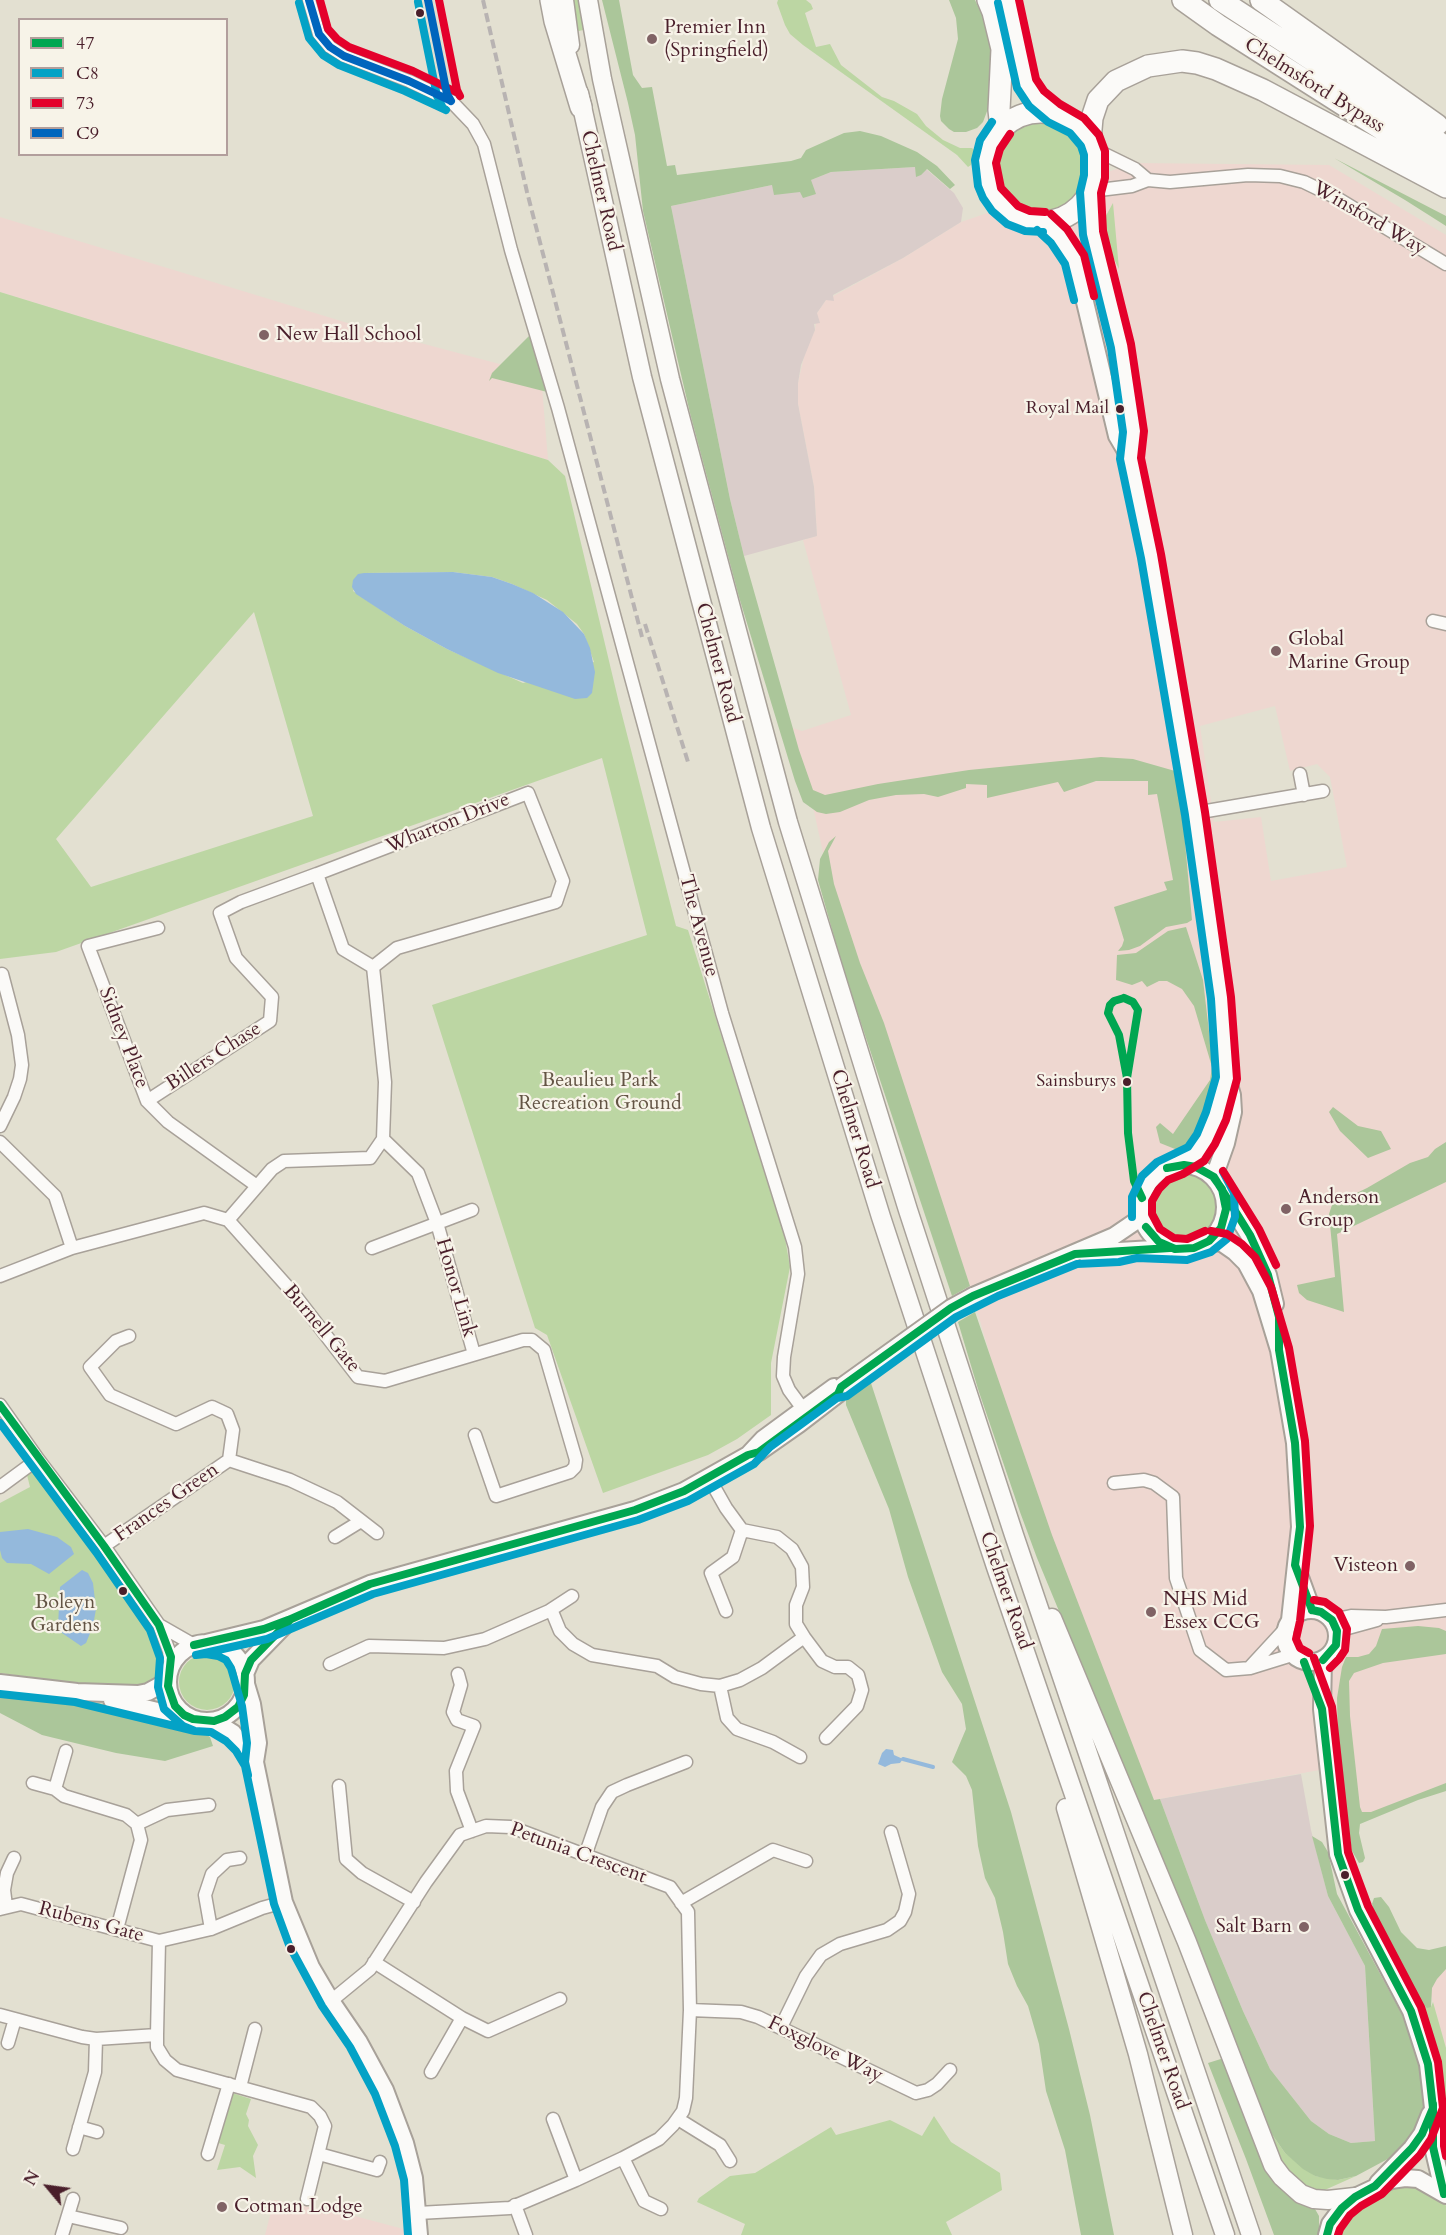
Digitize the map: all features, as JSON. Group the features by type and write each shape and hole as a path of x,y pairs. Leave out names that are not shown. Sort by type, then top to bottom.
{"highway":[{"path":"551,0 555,21 581,107"},
{"path":"988,0 996,21 1002,49 999,110 1001,128"},
{"path":"1008,0 1026,83 1036,98 1054,113 1077,125 1091,144"},
{"name":"Chelmsford Bypass","path":"1183,0 1218,25 1446,170"},
{"name":"Chelmsford Bypass","path":"1220,0 1446,147"},
{"path":"1261,0 1446,131"},
{"path":"1054,113 1031,112 1011,120 1001,128 990,144 986,162 988,183 992,193 1012,215 1028,221 1044,222 1062,218 1081,205 1090,191 1096,166 1090,128 1098,100 1116,81 1148,66 1182,61 1216,69 1263,90 1446,187"}],"main road":[{"name":"Chelmer Road","path":"564,0 581,107 642,376 761,828 881,1216 996,1567 1225,2235"},
{"name":"Chelmer Road","path":"588,0 602,79 670,379 778,785 908,1210 1014,1535 1251,2235"},
{"path":"1090,191 1093,233 1121,346 1134,432 1130,458"},
{"path":"1044,222 1059,236 1075,260 1117,436 1130,458 1151,556 1194,813 1221,998 1227,1078 1232,1095 1233,1112 1226,1143 1214,1178"},
{"path":"1170,1248 1152,1236 1142,1217 1142,1199 1147,1186 1158,1174 1178,1166 1195,1155 1206,1139 1216,1116 1227,1078"},
{"path":"1178,1166 1196,1167 1214,1178 1253,1240 1268,1275 1279,1317 1279,1350"},
{"path":"1075,1254 1170,1248 1189,1250 1209,1242 1218,1233 1224,1220 1226,1204 1224,1195"},
{"path":"0,1683 77,1692 138,1694 148,1692 169,1674 181,1653 200,1644 264,1629 370,1584 635,1510 684,1491 748,1455 759,1452 837,1394 841,1387 951,1308 973,1296 1114,1236 1142,1217"},
{"path":"1209,1242 1222,1243 1246,1263 1261,1291 1279,1350 1295,1443 1300,1527 1285,1641 1298,1658 1322,1708"},
{"path":"748,1455 763,1439 803,1409 834,1387 841,1387"},
{"path":"1014,1535 1063,1641 1152,1856 1273,2165 1282,2177 1301,2194 1314,2199 1328,2200 1355,2197"},
{"path":"1295,1565 1312,1610"},
{"path":"996,1567 1138,2054 1183,2235"},
{"path":"1288,1624 1297,1614 1312,1610 1321,1612 1335,1626 1336,1645 1323,1660 1298,1658"},
{"path":"77,1692 193,1719 214,1721 235,1711 243,1698 251,1660 291,1619"},
{"path":"200,1644 221,1646 233,1653 241,1663 252,1704 258,1743 255,1762 284,1902 299,1941 331,2001 359,2042 385,2090 405,2143 414,2178 419,2235"},
{"path":"1323,1660 1322,1708 1338,1854 1358,1910 1411,2011 1428,2064 1433,2108 1433,2147 1445,2195"},
{"path":"169,1674 173,1702 184,1714 193,1719"},
{"path":"214,1721 233,1733 255,1762"},
{"path":"1375,2186 1417,2141 1433,2108"},
{"path":"1327,2235 1330,2224 1342,2208 1355,2197 1391,2180 1405,2178 1418,2180 1445,2195"}],"street":[{"name":"The Avenue","path":"309,0 319,34 330,47 344,56 451,100 473,124 484,144 511,250 566,440 722,1013 795,1247 798,1274 783,1376 789,1390 803,1409"},
{"path":"1091,144 1135,169 1148,180"},
{"name":"Winsford Way","path":"1090,191 1132,186 1148,180 1170,182 1258,175 1280,176 1304,182 1335,197 1446,264"},
{"path":"1433,621 1446,624"},
{"path":"1300,774 1304,795"},
{"path":"1194,813 1323,791"},
{"name":"Wharton Drive","path":"317,874 528,793 563,881 556,902 397,948 373,967"},
{"path":"0,1276 72,1248 204,1213 228,1220 272,1169 284,1161 370,1158 383,1139 385,1082 373,967 344,949 317,874"},
{"name":"Billers Chase","path":"147,1101 270,1021 272,997 236,958 220,913 241,902 317,874"},
{"name":"Sidney Place","path":"158,928 88,946 147,1101 168,1122 256,1186"},
{"path":"0,975 2,974 21,1048 22,1065 14,1097 0,1126"},
{"name":"Honor Link","path":"383,1139 418,1173 437,1223 474,1354"},
{"path":"0,1142 55,1196 72,1248"},
{"name":"Honor Link","path":"372,1248 472,1210"},
{"name":"Burnell Gate","path":"228,1220 294,1294 358,1377 385,1382 524,1340 532,1340 544,1350 576,1460 575,1467 570,1472 496,1496 476,1435"},
{"name":"Frances Green","path":"104,1546 229,1460 233,1430 227,1414 212,1407 176,1424 110,1395 90,1366 116,1341 129,1336"},
{"path":"0,1405 159,1625 170,1651 169,1674"},
{"path":"0,1487 38,1459"},
{"name":"Frances Green","path":"229,1460 290,1480 337,1502 377,1533"},
{"path":"709,1478 742,1530 777,1537 792,1549 802,1567 802,1587 796,1605 796,1624 822,1661 835,1667 848,1667 858,1675 862,1690 857,1706 826,1738"},
{"path":"1114,1484 1144,1480 1154,1483 1173,1497 1176,1578 1200,1650 1226,1670 1250,1668 1298,1658"},
{"path":"335,1537 361,1521"},
{"path":"726,1611 711,1573 734,1557 742,1530"},
{"path":"330,1664 369,1646 444,1648 485,1639 549,1611 572,1596"},
{"path":"1335,1626 1446,1610"},
{"path":"549,1611 553,1614 560,1631 573,1644 592,1655 657,1666 675,1677 700,1684 720,1686 740,1680 762,1668 804,1637"},
{"path":"1250,1668 1288,1624"},
{"path":"159,1625 200,1644"},
{"path":"331,2001 370,1969 460,1835 472,1831 457,1791 456,1771 474,1726 457,1720 453,1712 461,1685 458,1674"},
{"path":"720,1686 727,1718 737,1729 773,1742 801,1757"},
{"path":"55,1789 66,1750"},
{"path":"585,1856 602,1807 612,1792 686,1762"},
{"path":"33,1783 55,1789 64,1796 126,1815 137,1824 141,1840 117,1929"},
{"path":"339,1786 346,1858 362,1873 414,1902"},
{"path":"137,1824 167,1810 209,1805"},
{"name":"Petunia Crescent","path":"472,1831 486,1826 511,1827 670,1887 681,1903"},
{"path":"781,2027 806,1976 821,1955 840,1944 887,1930 900,1921 905,1912 909,1894 891,1832"},
{"path":"418,2213 510,2208 576,2180 658,2139 678,2119 686,2098 690,2010 688,1912 681,1903 773,1850 806,1862"},
{"name":"Rubens Gate","path":"14,1858 7,1873 3,1908 21,1904 159,1941 211,1929 262,1908 284,1902"},
{"path":"211,1929 205,1894 212,1874 227,1860 240,1858"},
{"path":"159,1941 157,2047 165,2060 177,2070 311,2107 320,2116 325,2126 307,2199"},
{"path":"374,1962 462,2018 488,2031 560,1999"},
{"name":"Foxglove Way","path":"690,2010 741,2012 758,2016 909,2092 928,2090 945,2077 950,2070"},
{"path":"0,2015 96,2039 157,2035"},
{"path":"432,2072 462,2018"},
{"path":"8,2043 15,2019"},
{"path":"208,2154 255,2029"},
{"path":"73,2149 95,2072 96,2039"},
{"path":"678,2119 720,2145 730,2161"},
{"path":"553,2120 576,2180"},
{"path":"79,2127 97,2132"},
{"path":"319,2154 377,2169 380,2162"},
{"path":"623,2158 644,2201 661,2209"},
{"path":"62,2235 74,2199"},
{"path":"515,2205 526,2235"},
{"path":"68,2216 121,2228"}],"shaded area":[{"path":"1134,163 1329,165 1446,235 1446,1784 1354,1820 1347,1765 1154,1800 1044,1541 970,1286 826,866 793,728 802,731 851,715 803,540 817,536 814,487 798,404 798,383 806,348 815,330 817,313 826,300 903,258 961,222","holes":["1275,706 1290,771 1317,764 1330,777 1347,867 1271,881 1261,817 1214,822 1200,726"]},
{"path":"915,167 926,169 954,193 963,208 961,222 903,258 833,295 834,301 826,300 817,313 820,323 814,324 815,330 801,365 798,404 814,487 817,536 744,556 730,499 671,206 772,185 811,180 831,172"},
{"name":"New Hall School","path":"0,217 364,328 541,375 548,460 0,292"},
{"path":"1301,1774 1311,1830 1328,1896 1365,1966 1375,2141 1351,2143 1329,2134 1311,2121 1270,2069 1205,1920 1160,1799"},
{"path":"1446,1962 1446,2048 1424,1970"},
{"path":"274,2200 351,2215 407,2230 406,2235 265,2235"}],"green space":[{"path":"570,0 582,0 583,30 575,32"},
{"path":"602,0 619,0 633,75 642,88 652,87 667,166 675,165 677,175 791,161 801,158 806,150 844,133 860,131 881,136 917,152 937,166 955,185 950,189 927,169 916,177 915,167 831,172 811,180 816,194 803,198 800,192 774,195 772,185 671,206 730,499 799,750 813,790 825,795 969,770 1101,757 1133,759 1175,771 1184,831 1192,920 1166,927 1140,946 1118,951 1124,940 1114,907 1167,890 1164,882 1173,880 1157,794 1148,795 1148,781 1096,781 1064,792 1058,782 987,798 987,785 966,784 966,788 938,797 924,794 896,795 869,800 840,812 826,814 817,812 803,802 739,597 690,413 643,211 635,135"},
{"path":"778,0 806,0 811,4 813,9 805,13 816,47 830,44 841,65 882,97 917,114 926,126 943,140 960,148 972,148 974,150 971,165 968,167 957,155 790,34 777,3"},
{"path":"949,0 975,0 987,25 992,47 989,106 983,122 977,128 966,132 954,132 949,129 941,121 940,116 942,99 958,39 956,18"},
{"path":"1041,120 1059,124 1074,134 1084,149 1088,167 1084,185 1074,200 1059,210 1041,214 1023,210 1008,200 998,185 994,167 998,149 1008,134 1023,124"},
{"path":"1334,158 1446,216 1446,226 1405,200"},
{"path":"1113,203 1119,269 1109,249 1103,221"},
{"name":"Beaulieu Park Recreation Ground","path":"0,292 548,460 565,476 619,703 676,926 688,930 785,1238 790,1267 771,1363 771,1415 737,1439 708,1455 603,1493 547,1335 535,1328 432,1005 647,935 602,758 56,952 0,959","holes":["453,572 492,577 547,600 577,624 584,634 594,662 523,683 447,649 405,626 353,591 364,573","254,612 313,816 91,887 56,839"]},
{"path":"540,325 559,395 492,378 489,381 492,373"},
{"path":"836,836 828,851 834,884 860,963 884,1023 970,1286 952,1296 844,972 818,880 820,859 829,842"},
{"path":"1186,927 1203,980 1215,1083 1212,1102 1199,1136 1186,1150 1175,1149 1160,1143 1156,1127 1160,1123 1173,1134 1210,1080 1212,1067 1194,1006 1182,989 1167,981 1159,981 1147,987 1142,981 1132,985 1116,980 1117,955 1136,953 1168,931"},
{"path":"1333,1107 1358,1126 1381,1131 1391,1149 1368,1158 1340,1131 1329,1112"},
{"path":"1446,1142 1446,1182 1337,1234 1344,1312 1307,1300 1299,1293 1297,1285 1335,1277 1329,1214 1332,1205 1410,1163 1428,1157"},
{"path":"1183,1174 1196,1176 1206,1184 1214,1194 1216,1207 1214,1220 1206,1230 1196,1238 1183,1240 1170,1238 1160,1230 1152,1220 1150,1207 1152,1194 1160,1184 1170,1176"},
{"path":"975,1312 1052,1535 1154,1800 1160,1799 1205,1920 1270,2069 1311,2121 1329,2134 1351,2143 1375,2141 1365,1966 1328,1896 1312,1836 1322,1842 1328,1852 1337,1894 1404,2018 1423,2074 1426,2100 1421,2121 1411,2139 1399,2153 1356,2176 1338,2180 1327,2179 1315,2176 1303,2169 1285,2153 1260,2117 1127,1775 1020,1512 958,1322"},
{"path":"870,1380 1011,1812 1090,2115 1114,2235 1081,2235 1065,2150 1046,2091 1039,2044 1028,2006 1008,1964 995,1898 985,1878 978,1846 972,1790 966,1776 952,1762 966,1729 962,1704 942,1672 908,1577 889,1509 846,1405 846,1398"},
{"name":"Boleyn Gardens","path":"38,1468 91,1537 95,1553 107,1560 131,1593 165,1651 166,1662 163,1674 153,1680 144,1684 81,1684 0,1673 0,1503 30,1487 27,1475"},
{"path":"1418,1626 1446,1631 1446,1654 1383,1663 1354,1673 1349,1681 1350,1716 1360,1807 1362,1812 1371,1812 1446,1783 1446,1791 1360,1824 1359,1833 1365,1858 1359,1863 1352,1851 1338,1745 1337,1698 1342,1667 1346,1657 1369,1654 1376,1646 1382,1629"},
{"path":"207,1654 218,1656 227,1662 233,1671 235,1682 233,1693 227,1702 218,1708 207,1710 196,1708 187,1702 181,1693 179,1682 181,1671 187,1662 196,1656"},
{"path":"0,1689 72,1697 161,1717 192,1726 210,1737 213,1746 165,1761 116,1753 42,1735 0,1713"},
{"path":"1381,1897 1389,1907 1401,1932 1417,1948 1429,1950 1446,1946 1446,1969 1432,1988 1431,2007 1427,2008 1419,2000 1374,1911 1372,1904 1374,1898"},
{"path":"1420,2002 1424,2006 1431,2007 1433,2002 1446,2048 1446,2117 1440,2055"},
{"path":"1224,2058 1250,2128 1309,2205 1315,2209 1319,2216 1319,2235 1274,2235 1208,2063"},
{"path":"229,2092 251,2099 246,2114 249,2120 248,2126 258,2145 253,2156 256,2178 240,2167 217,2170 225,2145 215,2142"},
{"path":"934,2116 951,2142 1000,2173 1002,2190 946,2222 952,2235 741,2235 745,2224 697,2202 699,2198 730,2176 755,2173 831,2127 836,2135 890,2120 922,2136"},
{"path":"1260,2117 1285,2153 1315,2176 1338,2180 1356,2176 1318,2193 1307,2189 1286,2173"},
{"path":"1416,2187 1444,2202 1446,2235 1336,2235 1348,2214 1360,2204 1393,2188"}],"water":[{"path":"453,572 492,577 512,584 533,593 563,612 584,634 590,648 595,672 592,693 587,698 575,699 498,673 405,626 356,594 352,587 353,580 358,574 364,573"},
{"path":"28,1529 57,1537 71,1547 74,1554 49,1574 31,1564 7,1563 2,1558 0,1550 0,1532"},
{"path":"82,1570 88,1573 93,1583 96,1609 93,1626 86,1643 81,1646 59,1631 58,1626 60,1587"},
{"path":"886,1749 893,1750 894,1755 903,1759 900,1763 885,1767 878,1764"}],"waterway":[{"path":"903,1759 933,1767"}],"railway":[{"path":"483,0 527,192 642,637"},
{"path":"645,624 688,762"}],"transit line":[{"name":"C9","path":"309,0 319,34 330,47 344,56 409,81 451,101"},
{"name":"73","path":"320,0 328,29 337,39 349,47 413,71 456,92"},
{"name":"C9","path":"428,0 447,94 451,101"},
{"name":"73","path":"439,0 460,96"},
{"name":"73","path":"1019,0 1036,79 1044,91 1060,104 1084,118 1099,135 1105,151 1105,178 1101,193 1103,231 1131,344 1144,431 1141,458 1161,554 1205,812 1231,997 1237,1079 1226,1120 1204,1161 1168,1180 1152,1201 1152,1214 1160,1229 1174,1238 1187,1239 1205,1231"},
{"name":"C8","path":"418,2 437,96 442,106"},
{"name":"C8","path":"299,3 309,38 323,55 339,65 446,110"},
{"name":"C8","path":"998,3 1017,88 1029,106 1048,122 1070,133 1081,146 1084,155 1084,175 1080,192 1083,235 1111,348 1123,432 1120,459 1141,558 1185,815 1211,999 1216,1077 1206,1112 1197,1134 1188,1147 1157,1162 1142,1176 1132,1197 1132,1217"},
{"name":"C8","path":"992,122 980,140 975,160 978,186 983,198 992,211 1007,224 1025,231 1043,232"},
{"name":"73","path":"1010,134 1000,149 996,163 1001,188 1018,206 1030,211 1045,212"},
{"name":"73","path":"1051,214 1067,229 1084,255 1094,296"},
{"name":"C8","path":"1037,230 1051,243 1065,264 1074,300"},
{"name":"47","path":"1124,998 1133,1002 1138,1010 1127,1078 1119,1035 1108,1013 1114,1001 1124,998"},
{"name":"47","path":"1127,1078 1128,1133 1134,1181 1142,1198"},
{"name":"47","path":"1167,1168 1184,1165 1196,1167 1214,1177 1250,1235 1268,1275 1279,1317 1279,1350 1295,1443 1300,1527 1295,1565 1312,1610"},
{"name":"73","path":"1223,1171 1259,1229 1276,1265"},
{"name":"C8","path":"196,1655 267,1639 373,1594 638,1520 688,1501 754,1464 770,1447 837,1398 847,1396 956,1317 998,1296 1077,1264 1119,1262 1137,1258 1187,1260 1211,1252 1227,1239 1235,1217 1234,1193 1223,1172"},
{"name":"47","path":"1146,1227 1159,1242 1175,1249 1194,1248 1209,1241 1221,1228 1226,1209 1222,1189 1214,1178"},
{"name":"73","path":"1211,1231 1227,1234 1255,1257 1271,1287 1289,1348 1305,1441 1310,1526 1296,1639 1300,1648 1309,1653"},
{"name":"47","path":"0,1405 159,1625 171,1657 168,1686 175,1706 184,1715 193,1719 214,1721 225,1717 238,1707 244,1695 245,1674 251,1660 291,1619 370,1584 635,1510 684,1491 748,1455 759,1452 838,1394 841,1387 951,1308 973,1296 1075,1254 1170,1248"},
{"name":"C8","path":"0,1423 96,1552 150,1630 160,1658 158,1687 164,1709 183,1726 195,1731 209,1732"},
{"name":"73","path":"1314,1600 1325,1602 1339,1612 1347,1629 1345,1650 1330,1668"},
{"name":"47","path":"1312,1610 1321,1612 1332,1620 1337,1631 1336,1645 1323,1660"},
{"name":"47","path":"194,1645 264,1629 288,1620"},
{"name":"C8","path":"196,1655 218,1656 226,1660 231,1668 242,1706 247,1743 245,1762 248,1775"},
{"name":"73","path":"1314,1658 1332,1707 1348,1852 1368,1906 1421,2007 1438,2062 1443,2108 1431,2139 1420,2155 1382,2194 1350,2215 1338,2235"},
{"name":"47","path":"1304,1662 1322,1709 1338,1854 1358,1910 1411,2011 1428,2064 1433,2108 1422,2134 1412,2148 1375,2186 1355,2197 1342,2208 1330,2224 1327,2235"},
{"name":"C8","path":"0,1694 75,1702 195,1731 211,1732 226,1741 236,1751 245,1766 274,1904 289,1945 322,2006 350,2047 375,2094 395,2146 404,2180 408,2235"},
{"name":"47","path":"1433,2104 1433,2147 1444,2194"},
{"name":"73","path":"1444,2104 1446,2156"}],"place":[{"name":"Premier Inn (Springfield)","path":"652,39"},
{"name":"New Hall School","path":"264,335"},
{"name":"Royal Mail","path":"1120,409"},
{"name":"Global Marine Group","path":"1276,651"},
{"name":"Sainsburys","path":"1127,1082"},
{"name":"Anderson Group","path":"1286,1209"},
{"name":"Visteon","path":"1410,1566"},
{"name":"NHS Mid Essex CCG","path":"1151,1612"},
{"name":"Salt Barn","path":"1304,1927"},
{"name":"Cotman Lodge","path":"222,2207"}]}
